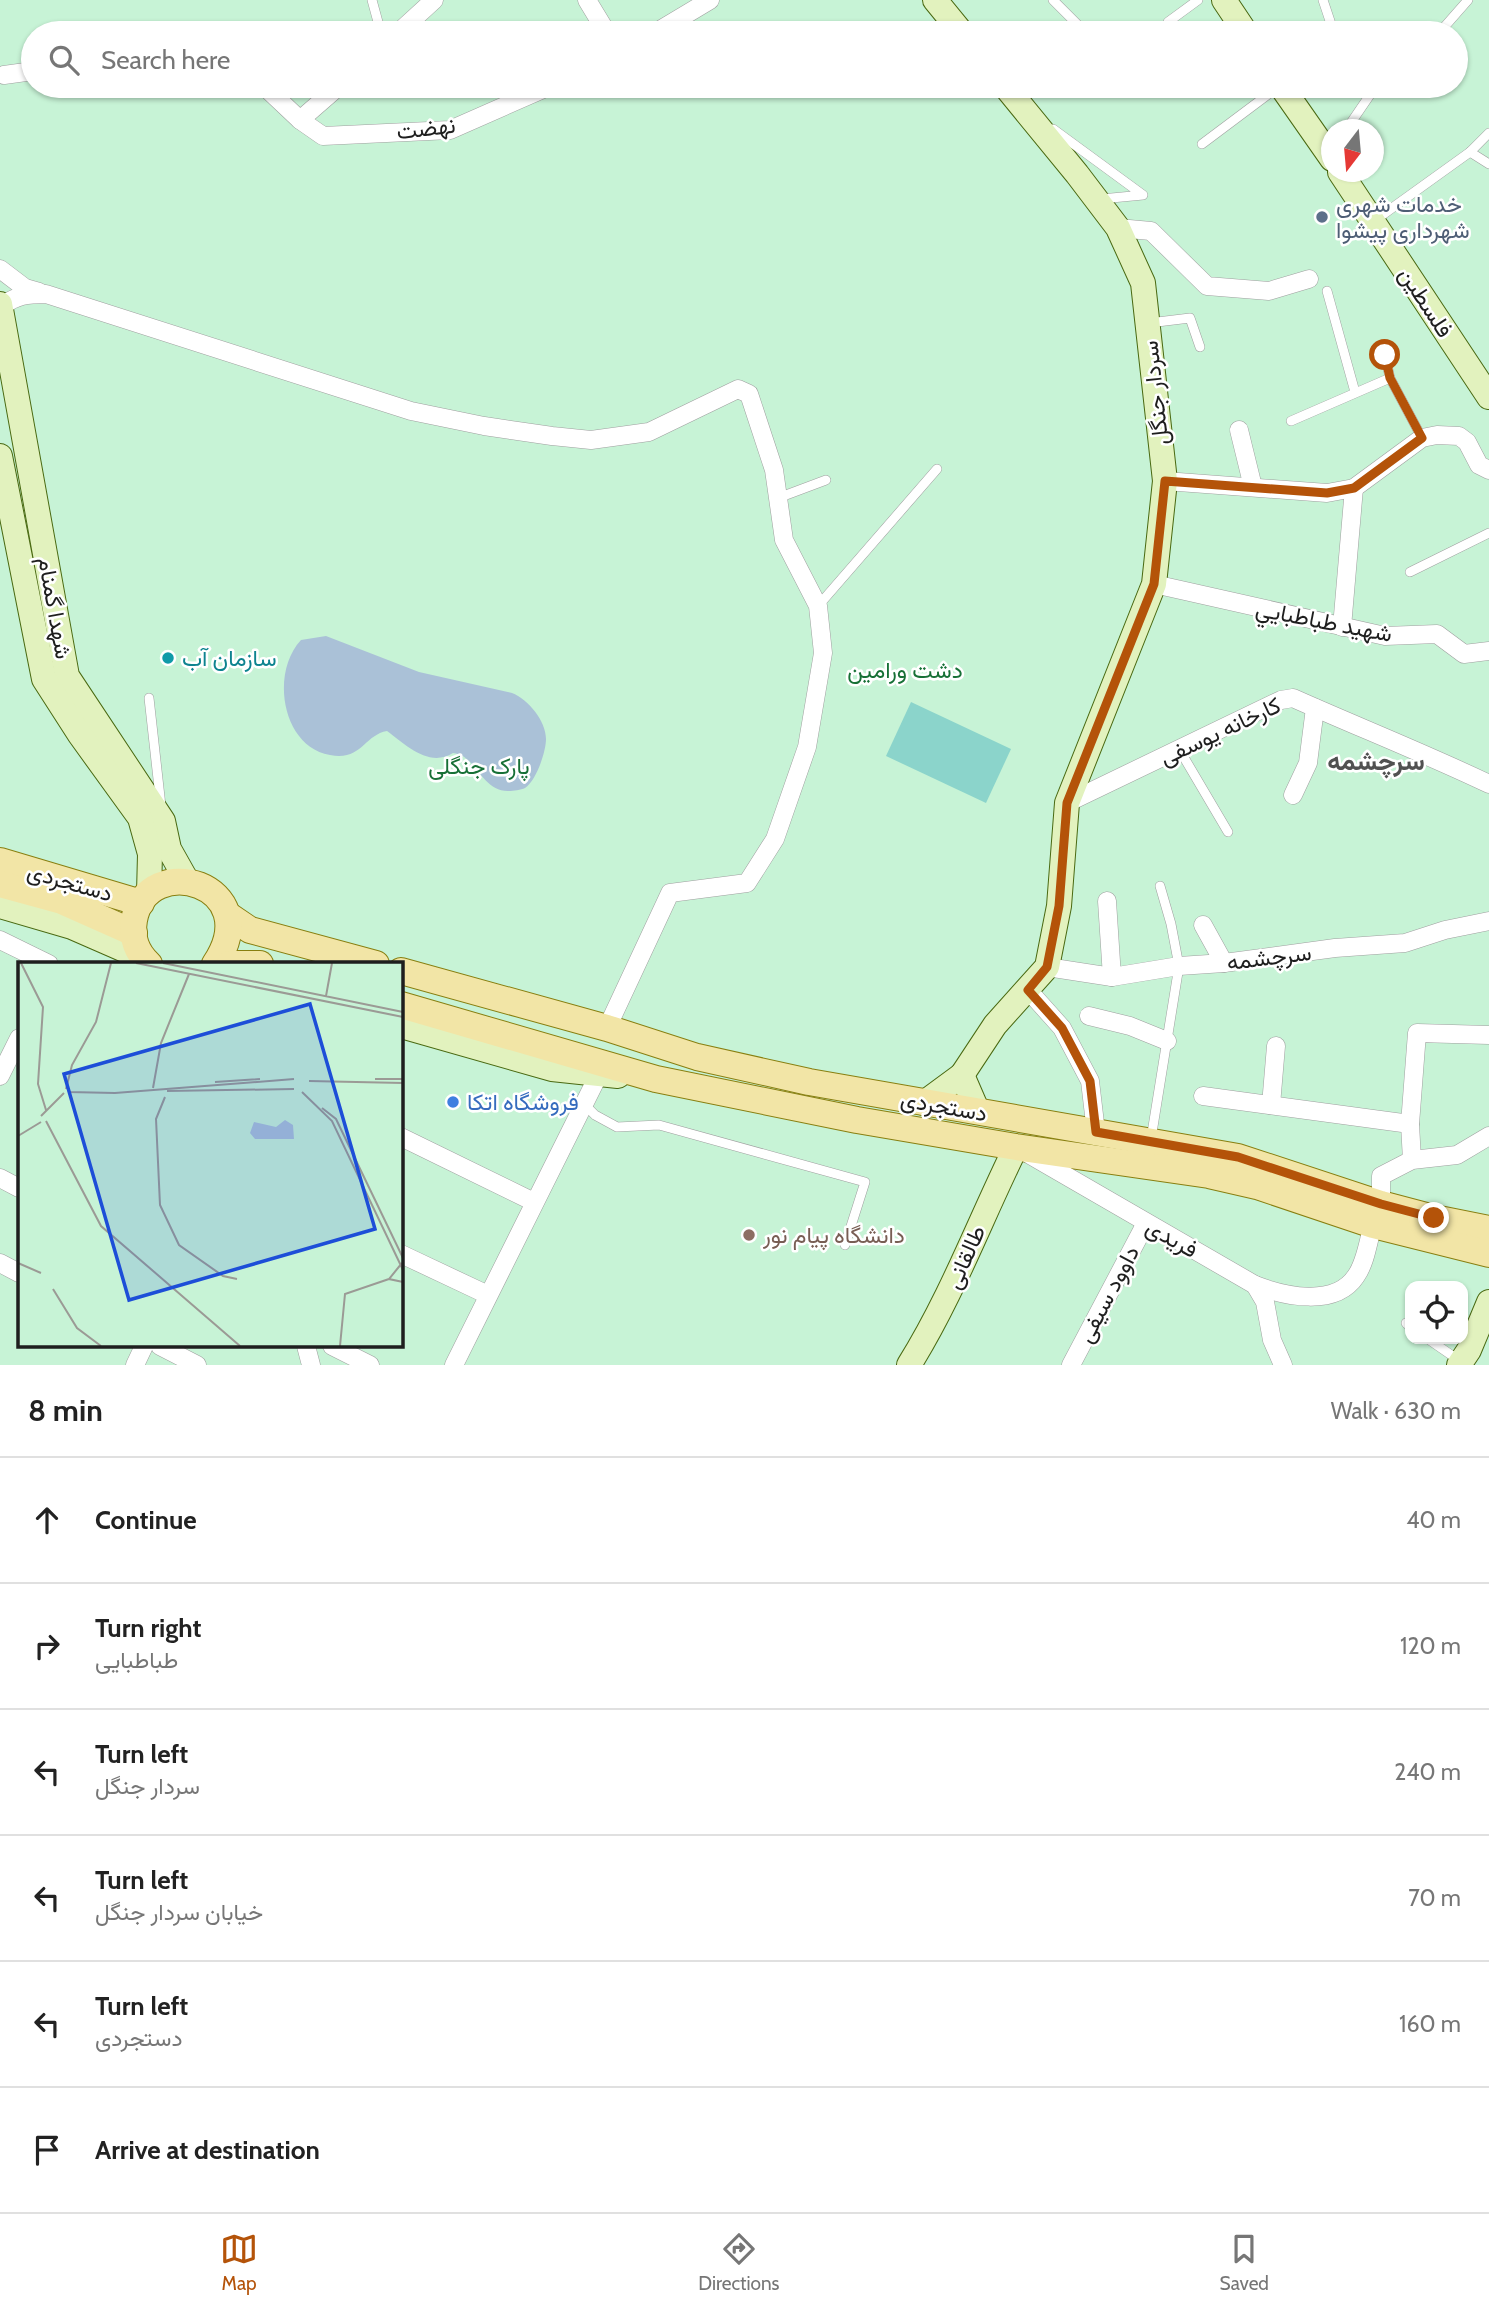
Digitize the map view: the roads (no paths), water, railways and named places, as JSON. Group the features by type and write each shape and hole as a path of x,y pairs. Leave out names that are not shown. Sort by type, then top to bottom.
{"main road":[{"name":"دستجردی","path":"0,861 145,898"},
{"path":"142,952 135,914 145,898 160,886 173,881 187,881 213,892 228,915 229,939 216,962"},
{"name":"دستجردی","path":"0,884 62,901 142,952"},
{"path":"228,915 250,930 369,962"},
{"name":"دستجردی","path":"402,971 607,1028 697,1057 809,1082 1238,1157 1377,1214 1489,1254"},
{"name":"دستجردی","path":"402,1005 656,1079 857,1120 1233,1180 1377,1214 1434,1218 1489,1229"}],"street":[{"path":"411,21 434,0"},
{"path":"587,0 600,21"},
{"path":"675,21 710,0"},
{"path":"935,0 952,21"},
{"path":"1223,0 1238,21"},
{"path":"1,76 21,73"},
{"name":"نهضت","path":"277,98 300,120 323,136 450,130 523,98"},
{"path":"300,120 325,98"},
{"name":"سردار جنگل","path":"924,1103 962,1074 995,1025 1047,967 1059,906 1067,803 1154,584 1165,481 1143,283 1118,228 1015,98"},
{"name":"فلسطین","path":"1289,98 1321,142"},
{"name":"فلسطین","path":"1348,182 1489,397"},
{"path":"1118,228 1151,231 1207,286 1269,291 1308,279"},
{"path":"0,269 25,288 411,411 484,426 591,440 649,432 738,388 750,394 774,470 784,540 818,606 822,653 807,747 775,839 747,883 670,893 607,1028"},
{"path":"0,305 23,294 46,294"},
{"name":"شهدا گمنام","path":"0,305 67,676 163,821 169,849 187,881"},
{"path":"1239,430 1253,487"},
{"path":"1165,481 1327,493 1354,488 1422,438 1437,435 1459,436 1467,442 1479,465 1489,470"},
{"name":"شهدا گمنام","path":"0,456 44,679 80,736 140,818 150,855 145,898"},
{"path":"1342,627 1354,488"},
{"name":"شهيد طباطبايي","path":"1154,584 1385,636 1437,634 1464,654 1489,651"},
{"name":"کارخانه یوسفی","path":"1067,803 1281,700 1293,698 1416,749 1489,784"},
{"path":"1293,795 1308,763 1315,708"},
{"path":"1108,901 1112,977"},
{"path":"0,906 72,927 142,952"},
{"name":"سرچشمه","path":"1047,967 1112,977 1335,948 1405,943 1489,920"},
{"path":"1203,925 1224,963"},
{"path":"0,940 45,962"},
{"path":"1028,990 1062,1028 1090,1081 1096,1132"},
{"path":"1089,1016 1130,1026 1167,1041"},
{"path":"402,1026 552,1069 656,1079"},
{"path":"1489,1035 1417,1033 1410,1124 1412,1160 1457,1155 1489,1136"},
{"path":"1271,1105 1276,1046"},
{"path":"0,1076 10,1054"},
{"path":"460,1362 488,1295 599,1074"},
{"path":"962,1074 978,1112"},
{"path":"1203,1096 1410,1124"},
{"path":"402,1137 534,1202"},
{"name":"فریدی","path":"1016,1147 1255,1284 1277,1293 1301,1296 1323,1295 1345,1287 1356,1276 1377,1214 1381,1176 1412,1160"},
{"name":"طالقانی","path":"909,1365 930,1332 964,1263 1016,1147"},
{"path":"0,1178 18,1187"},
{"name":"داوود سیفی","path":"1070,1365 1146,1223"},
{"path":"402,1254 488,1295"},
{"path":"0,1263 18,1272"},
{"path":"1255,1284 1265,1302 1272,1340 1283,1365"},
{"path":"1460,1364 1469,1350 1489,1302"},
{"path":"135,1365 144,1348"},
{"path":"164,1348 197,1365"},
{"path":"307,1348 311,1365"},
{"path":"336,1348 370,1365"}],"lane":[{"path":"372,0 378,21"},
{"path":"1053,0 1074,21"},
{"path":"1169,21 1198,0"},
{"path":"1323,0 1330,21"},
{"path":"1450,21 1468,0"},
{"path":"1202,144 1264,98"},
{"path":"1354,119 1368,98"},
{"path":"1024,108 1143,195 1096,199"},
{"path":"1373,222 1471,152 1489,133"},
{"path":"1471,152 1489,164"},
{"path":"1327,291 1355,393"},
{"path":"1147,323 1190,318 1200,347"},
{"path":"1385,355 1390,378 1422,438"},
{"path":"1291,421 1390,378"},
{"path":"818,606 937,469"},
{"path":"778,498 826,480"},
{"path":"1410,572 1489,533"},
{"path":"149,698 163,821"},
{"path":"1179,749 1228,832"},
{"path":"1150,1141 1179,967 1160,886"},
{"path":"583,1103 595,1115 617,1127 659,1125 865,1182 845,1245"},
{"path":"1434,1344 1460,1364"}],"place":[{"name":"خدمات شهری شهرداری پیشوا","path":"1322,217"},
{"name":"سازمان آب","path":"168,658"},
{"name":"فروشگاه اتکا","path":"453,1102"},
{"name":"دانشگاه پیام نور","path":"749,1235"}],"district":[{"name":"سرچشمه","path":"1376,761"}],"park label":[{"name":"دشت ورامین","path":"905,670"},
{"name":"پارک جنگلی","path":"479,766"}]}
